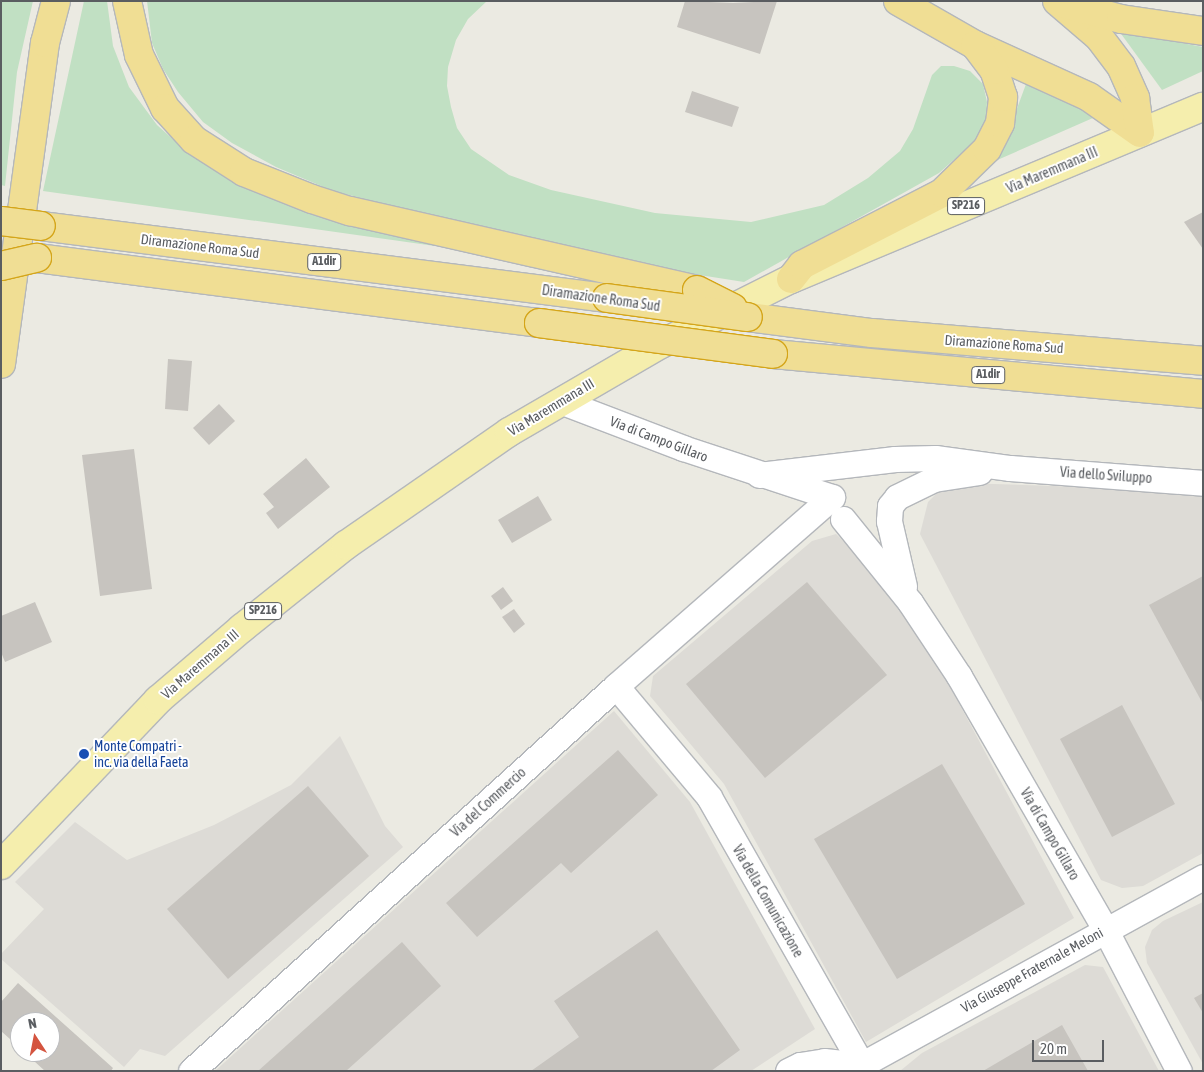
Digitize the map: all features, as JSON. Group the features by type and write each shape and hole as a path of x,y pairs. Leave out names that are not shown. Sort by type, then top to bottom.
{"highway":[{"path":"1,364 45,44 56,1"},
{"path":"127,1 139,55 165,108 194,140 237,168 290,192 350,211 658,280 705,293 748,317"},
{"path":"898,1 974,45 1071,88 1140,133"},
{"path":"1057,1 1099,37 1121,66 1135,98 1140,133"},
{"path":"1057,1 1121,18 1203,31"},
{"path":"791,279 802,265 942,193 987,149 1000,123 1002,88 994,70 974,45"},
{"name":"Diramazione Roma Sud","path":"1,221 832,328 1203,361"},
{"name":"A1dir","path":"1,254 773,354 1203,394"},
{"path":"1,266 36,258"}],"main road":[{"name":"Via Maremmana III","path":"1,865 158,700 242,628 346,545 429,485 560,401 660,344 791,279 1203,107"}],"street":[{"name":"Via di Campo Gillaro","path":"560,401 759,475 832,497"},
{"name":"Via dello Sviluppo","path":"759,475 855,466 895,459 935,458 1010,468 1203,483"},
{"path":"855,466 867,466 885,476 892,489 890,506 877,521 866,525 843,519 832,497 836,480 855,466"},
{"name":"Via dello Sviluppo","path":"890,506 897,497 934,479 1010,468"},
{"name":"Via del Commercio","path":"191,1071 616,686 789,536 810,514 832,497"},
{"name":"Via di Campo Gillaro","path":"890,506 899,573 910,602"},
{"name":"Via del Commercio","path":"789,536 834,519 843,519"},
{"name":"Via di Campo Gillaro","path":"843,519 910,602 959,676 1105,930 1179,1071"},
{"name":"Via della Comunicazione","path":"616,686 708,798 863,1068"},
{"name":"Via Giuseppe Fraternale Meloni","path":"863,1068 1105,930 1203,877"},
{"path":"788,1071 800,1064 824,1061 863,1068"}],"shaded area":[{"path":"962,483 1203,491 1203,853 1143,886 1122,888 1101,880 920,534 928,502 942,488"},
{"path":"836,534 871,568 946,679 1074,918 866,1042 724,784 650,696 653,676 812,541"},
{"path":"614,711 690,802 815,1029 751,1071 215,1071"},
{"path":"340,736 385,826 403,847 165,1056 140,1049 124,1067 1,959 1,954 44,909 15,882 75,822 127,860 214,825 291,785"},
{"path":"1203,902 1203,1064 1147,963 1145,947 1152,930 1163,921"},
{"path":"1085,965 1103,967 1159,1071 900,1071 922,1053"}],"green space":[{"path":"1,1 33,1 17,72 5,186 1,185"},
{"path":"84,1 107,1 113,46 129,87 157,125 185,150 432,241 435,246 43,191"},
{"path":"147,1 487,1 468,19 456,40 448,67 447,86 451,107 457,128 471,149 509,175 551,190 655,213 751,222 824,205 868,178 900,151 913,129 932,75 941,66 954,66 970,71 983,84 987,102 986,121 975,141 939,173 744,282 636,265 437,217 333,191 276,167 232,143 203,122 178,92 163,69 152,43"},
{"path":"1119,31 1203,47 1203,71 1162,90"},
{"path":"1026,84 1038,85 1102,114 979,168 1015,114"}],"building":[{"path":"685,1 733,3 777,1 760,54 677,27"},
{"path":"692,91 739,107 732,127 685,112"},
{"path":"1203,212 1203,249 1184,222"},
{"path":"168,359 192,361 188,411 165,409"},
{"path":"219,404 235,421 209,445 193,428"},
{"path":"134,449 152,589 100,596 82,455"},
{"path":"306,458 330,487 278,529 266,513 274,507 263,494"},
{"path":"538,496 552,520 512,543 498,520"},
{"path":"1203,576 1203,704 1149,605"},
{"path":"807,582 887,675 765,778 686,684"},
{"path":"503,587 513,601 501,610 491,596"},
{"path":"35,602 52,642 5,662 1,652 1,616"},
{"path":"514,609 525,624 514,633 502,617"},
{"path":"1122,705 1175,804 1112,837 1060,739"},
{"path":"618,750 658,795 571,873 561,863 477,937 446,903"},
{"path":"942,764 1025,904 897,979 814,839"},
{"path":"308,786 369,856 228,979 167,909"},
{"path":"657,930 740,1050 711,1071 531,1071 579,1037 554,1001"},
{"path":"402,942 441,986 346,1071 258,1071"},
{"path":"18,983 50,1012 10,1012 10,1039 1,1031 1,1002"},
{"path":"1203,993 1203,1013 1194,998"},
{"path":"60,1021 113,1068 111,1071 45,1071 35,1062 60,1062"},
{"path":"1062,1025 1088,1071 983,1071"}],"place":[{"name":"Monte Compatri - inc. via della Faeta","path":"84,754"}]}
